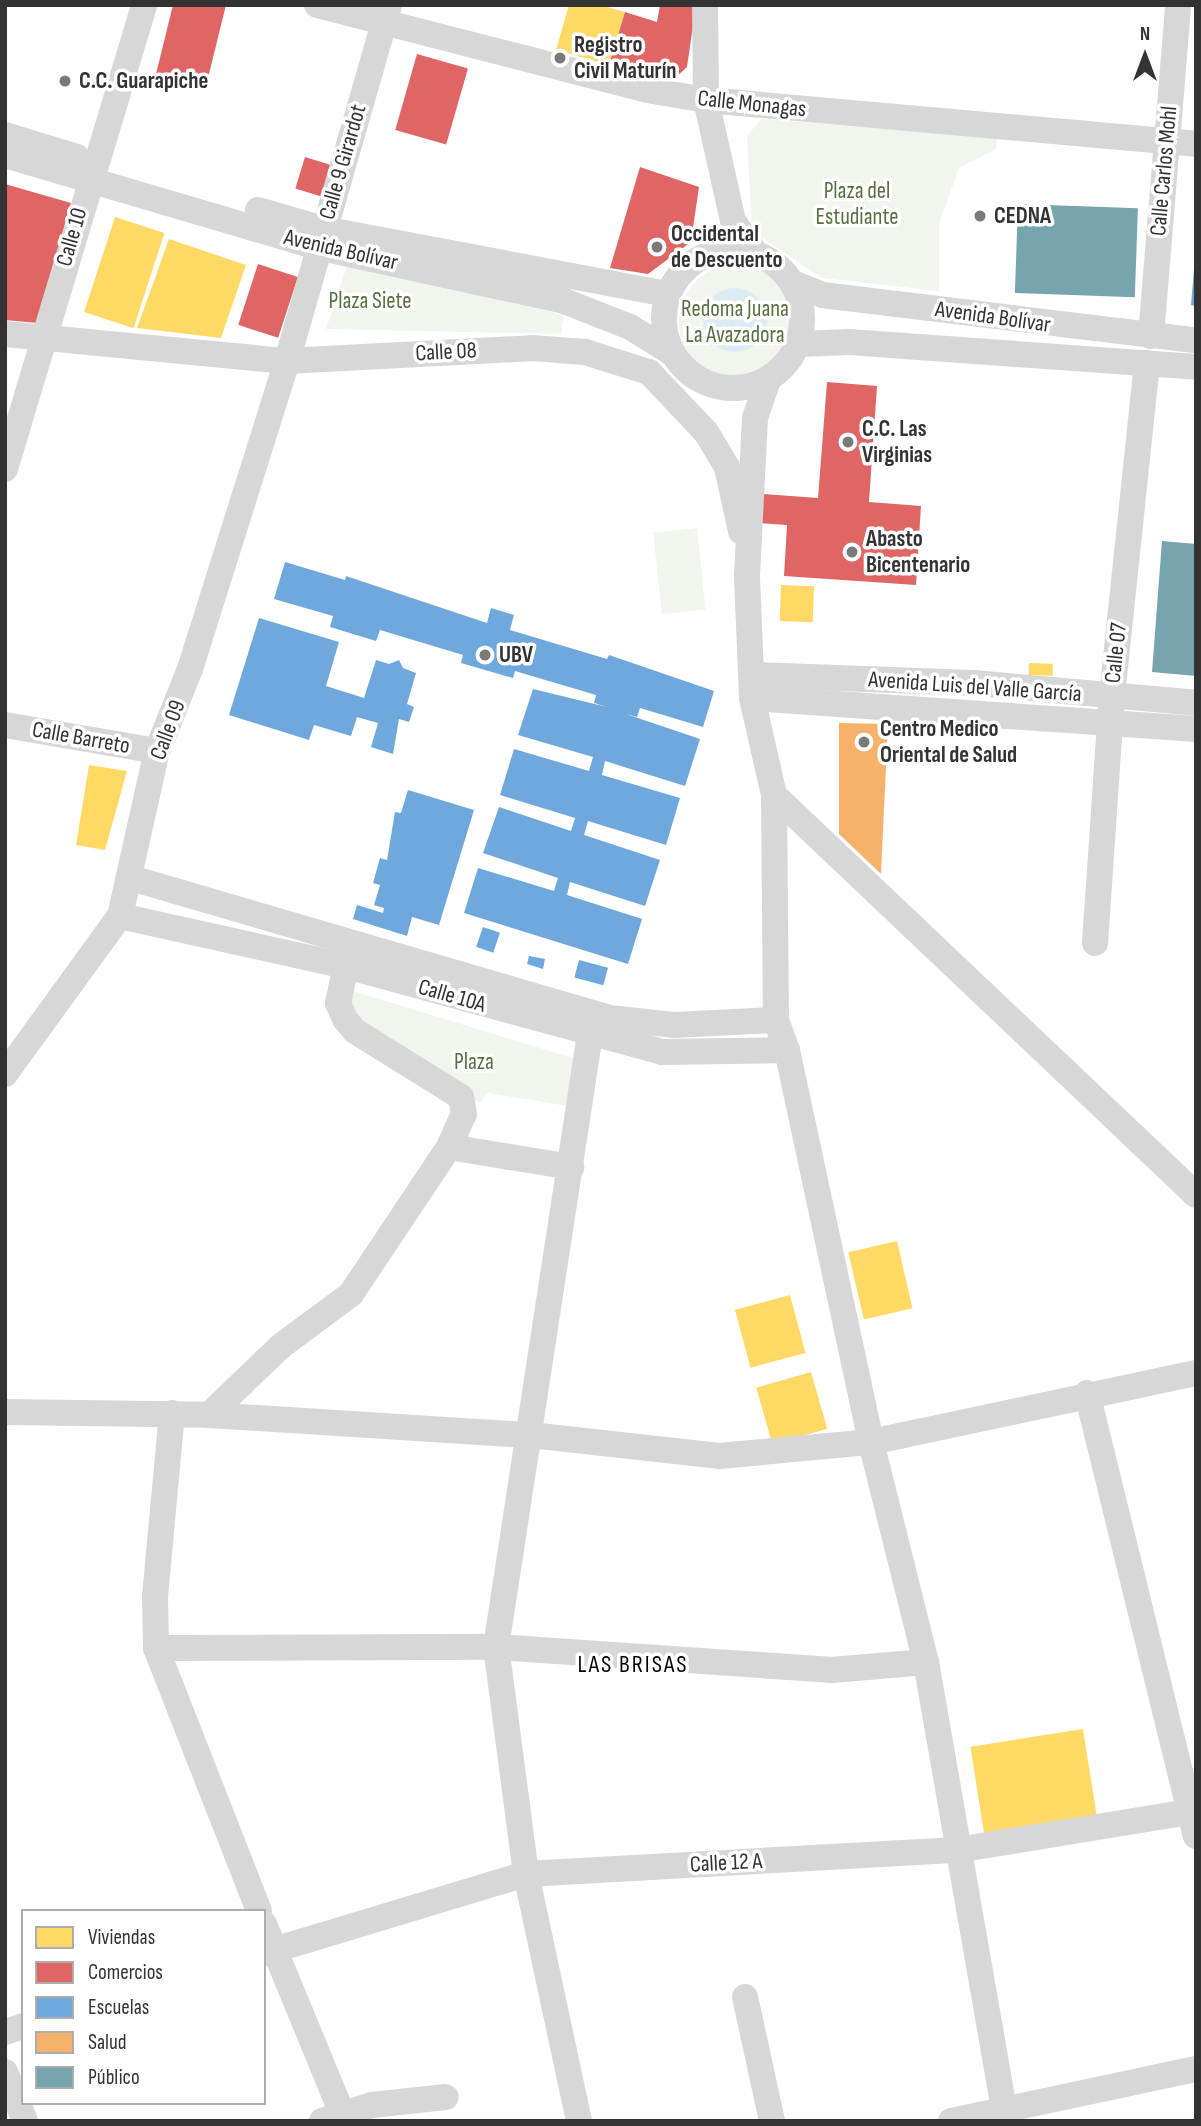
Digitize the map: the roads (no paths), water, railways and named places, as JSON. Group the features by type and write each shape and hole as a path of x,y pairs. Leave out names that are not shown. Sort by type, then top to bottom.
{"street":[{"name":"Calle 10","path":"5,469 92,171 144,5"},
{"name":"Calle Monagas","path":"317,5 387,13 647,90 706,100 1196,144"},
{"path":"705,5 706,100 733,221 755,253"},
{"name":"Calle Carlos Mohl","path":"1150,336 1178,5"},
{"name":"Calle 9 Girardot","path":"287,361 320,238 387,13"},
{"name":"Avenida Bolívar","path":"5,135 92,171"},
{"name":"Avenida Bolívar","path":"5,155 92,171 320,238 564,300 630,327 672,353"},
{"path":"708,254 731,250 755,253 783,270 793,282 802,313 799,344 786,365 768,380 747,388 714,386 685,370 672,353 665,334 667,294 684,270 708,254 733,221"},
{"name":"Avenida Bolívar","path":"320,238 667,294"},
{"name":"Avenida Bolívar","path":"793,282 822,295 1196,340"},
{"name":"Calle 08","path":"5,334 287,361 532,348 585,352 649,372 706,432 727,467 740,520 747,578"},
{"name":"Avenida Bolívar","path":"799,344 849,342 1196,367"},
{"name":"Calle 09","path":"5,1074 14,1051 120,915 131,878 157,751 190,669 287,361"},
{"name":"Calle 07","path":"1095,943 1111,709 1147,363"},
{"path":"768,380 755,418 747,578 753,687 774,794 776,1020 786,1050 871,1441 926,1662 1005,2116"},
{"name":"Avenida Luis del Valle García","path":"753,687 1111,709 1196,702"},
{"name":"Avenida Luis del Valle García","path":"1111,709 1196,729"},
{"name":"Calle Barreto","path":"5,725 157,751"},
{"path":"774,794 1196,1195"},
{"name":"Calle 10A","path":"131,878 609,1018 674,1025 776,1020"},
{"name":"Calle 10A","path":"120,915 346,966 662,1052 786,1050"},
{"path":"209,1415 281,1346 351,1294 449,1147 466,1104 355,1031 338,1003 346,966"},
{"path":"579,2121 526,1874 496,1647 590,1034"},
{"path":"449,1147 571,1167"},
{"path":"5,1412 172,1413 530,1434 719,1456 871,1441 1087,1393 1196,1373"},
{"path":"1087,1393 1194,1820"},
{"path":"172,1413 154,1610 156,1648 258,1909"},
{"path":"156,1648 496,1647 802,1670 926,1662"},
{"name":"Calle 12 A","path":"269,1951 526,1874 957,1850 1194,1820"},
{"path":"269,1951 336,2118 446,2097"},
{"path":"745,1997 772,2121"},
{"path":"951,2121 1005,2116 1196,2069"},
{"path":"5,2072 25,2121"}],"place":[{"name":"Registro Civil Maturín","path":"560,58"},
{"name":"C.C. Guarapiche","path":"65,81"},
{"name":"CEDNA","path":"980,216"},
{"name":"Occidental de Descuento","path":"657,247"},
{"name":"C.C. Las Virginias","path":"848,442"},
{"name":"Abasto Bicentenario","path":"852,552"},
{"name":"UBV","path":"485,655"},
{"name":"Centro Medico Oriental de Salud","path":"864,742"}],"district":[{"name":"LAS BRISAS","path":"633,1665"}],"park label":[{"name":"Plaza del Estudiante","path":"857,204"},
{"name":"Plaza Siete","path":"370,301"},
{"name":"Redoma Juana La Avazadora","path":"735,322"},
{"name":"Plaza","path":"474,1062"}]}
